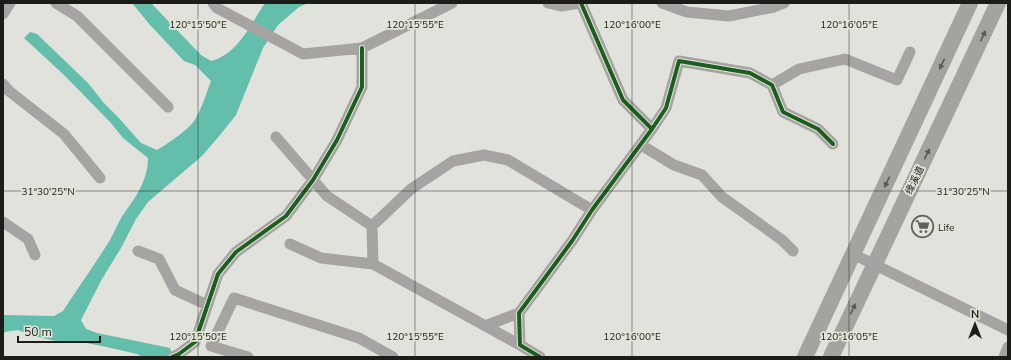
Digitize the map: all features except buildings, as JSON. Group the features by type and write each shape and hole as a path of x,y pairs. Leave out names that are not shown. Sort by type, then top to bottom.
{"main road":[{"path":"805,357 970,3"},
{"name":"缘溪道","path":"831,357 998,3"}],"street":[{"path":"3,14 10,3"},
{"path":"56,3 77,16 168,107"},
{"path":"213,3 218,8 303,54 362,48 452,3"},
{"path":"548,3 561,6 580,3 623,100 652,129"},
{"path":"662,3 687,12 729,16 774,7 784,3"},
{"path":"176,356 195,342 218,274 236,252 286,216 313,180 337,140 362,87 362,48"},
{"path":"772,85 799,70 845,59 898,80 910,52"},
{"path":"485,326 519,314 666,108 679,61 750,73 772,85 783,112 818,129 833,144"},
{"path":"3,84 9,91 64,134 100,178"},
{"path":"276,138 327,196 372,226"},
{"path":"641,145 674,165 702,175 722,197 782,240 793,251"},
{"path":"373,264 372,226 411,189 453,161 484,155 508,160 592,210"},
{"path":"3,222 28,239 34,255"},
{"path":"290,244 321,258 373,264 540,357"},
{"path":"138,251 159,259 175,290 207,305"},
{"path":"853,254 1008,330"},
{"path":"248,357 209,352 234,298 359,338 393,357"},
{"path":"519,314 520,345"},
{"path":"1004,357 1008,347"}],"shaded area":[{"path":"132,3 151,3 201,55 211,61 229,52 236,45 265,3 308,3 299,7 278,25 263,48 236,115 220,135 202,156 148,202 136,219 81,320 86,329 97,333 170,348 173,357 143,357 137,354 81,342 56,341 33,336 18,330 5,332 3,335 4,315 54,316 63,311 110,240 121,218 143,183 146,175 148,158 123,138 111,123 64,75 24,38 30,32 37,34 88,83 103,102 141,143 157,150 177,137 191,125 204,101 211,81 195,65 184,61 150,25"}],"cycle path":[{"path":"540,357 520,345 519,313 652,129 623,100 581,3"},
{"path":"172,357 179,354 195,342 218,274 236,252 286,216 313,180 337,140 362,87 362,48"},
{"path":"652,129 666,108 679,61 750,73 772,85 783,112 818,129 833,144"}],"place":[{"name":"Life","path":"922,227"}]}
